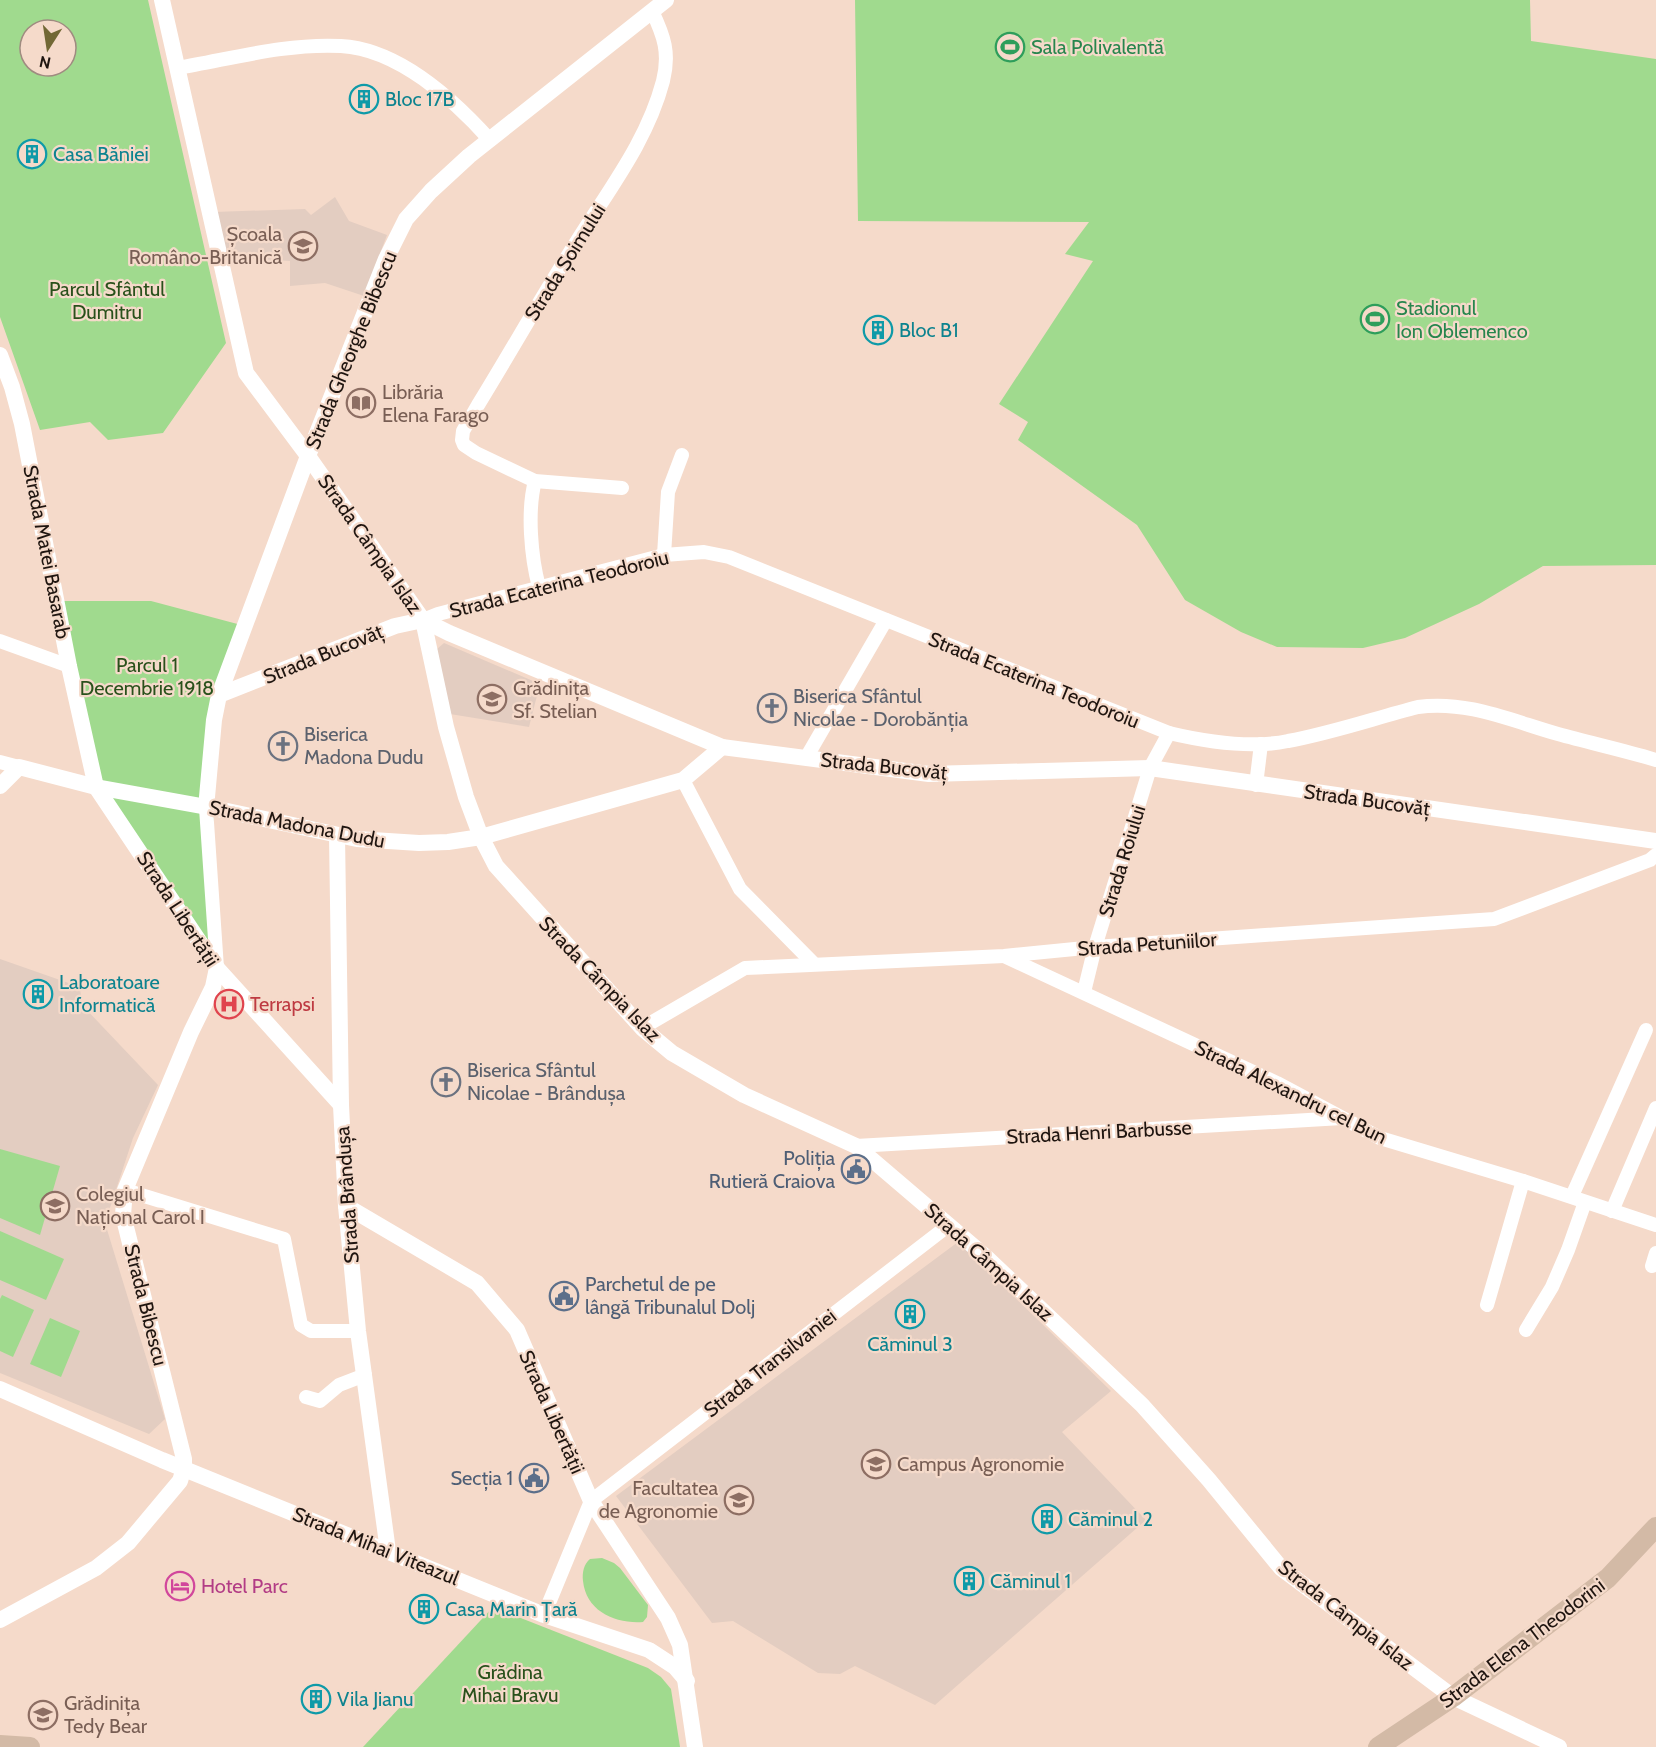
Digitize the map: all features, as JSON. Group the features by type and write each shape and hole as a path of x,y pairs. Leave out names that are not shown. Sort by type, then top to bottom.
{"main road":[{"name":"Strada Elena Theodorini","path":"1378,1747 1453,1697 1608,1578 1656,1527"},
{"path":"0,1745 30,1747"}],"street":[{"name":"Strada Câmpia Islaz","path":"162,0 246,373 308,456 423,620 446,727 466,797 481,837 496,866 642,1028 672,1053 744,1095 856,1146 994,1265 1142,1405 1209,1480 1281,1568 1453,1697 1559,1747"},
{"name":"Strada Gheorghe Bibescu","path":"206,808 214,720 219,696 308,456 386,259 406,219 431,191 490,140 651,6 666,0"},
{"name":"Strada Șoimului","path":"622,488 535,480 476,453 464,445 463,431 582,233 631,157 642,135 663,80 665,66 666,46 663,33 651,6"},
{"path":"177,68 269,51 309,46 344,46 376,54 403,66 429,82 468,116 490,140"},
{"name":"Strada Matei Basarab","path":"0,355 22,424 69,666 96,786"},
{"path":"664,555 668,492 682,455"},
{"path":"535,480 531,494 532,538 535,572 539,587"},
{"name":"Strada Ecaterina Teodoroiu","path":"423,620 438,614 664,555 704,552 729,557 1169,733 1199,741 1261,744 1287,742 1418,707 1438,704 1478,710 1560,735 1656,760"},
{"name":"Strada Bucovăț","path":"219,696 401,624 423,620 458,637 722,747 929,774 1150,768 1656,841"},
{"path":"806,758 886,620"},
{"path":"0,641 69,666"},
{"name":"Strada Roiului","path":"1084,992 1095,947 1150,768 1169,733"},
{"path":"1256,785 1261,744"},
{"name":"Strada Madona Dudu","path":"0,762 96,786 337,835 388,843 419,843 481,837 683,780 722,747"},
{"path":"0,786 19,767"},
{"path":"683,780 740,889 814,964"},
{"name":"Strada Libertății","path":"96,786 217,969 340,1105"},
{"name":"Strada Bibescu","path":"184,1468 182,1451 123,1215 125,1190 213,987 217,969 206,808"},
{"name":"Strada Brândușa","path":"337,835 340,1105 346,1206 358,1331 388,1551"},
{"name":"Strada Petuniilor","path":"642,1028 745,968 1004,956 1095,947 1494,919 1650,860 1656,855"},
{"name":"Strada Alexandru cel Bun","path":"1004,956 1277,1083 1380,1138 1572,1196 1656,1225"},
{"path":"1572,1196 1646,1030"},
{"path":"1612,1211 1656,1108"},
{"name":"Strada Henri Barbusse","path":"856,1146 1342,1118"},
{"path":"1487,1305 1523,1181"},
{"path":"125,1190 284,1239 301,1325 311,1331 358,1331"},
{"path":"1526,1330 1552,1287 1586,1202"},
{"name":"Strada Libertății","path":"346,1206 477,1283 517,1330 591,1501 668,1618 680,1645 687,1681"},
{"name":"Strada Transilvaniei","path":"591,1501 949,1225"},
{"path":"306,1397 320,1401 339,1385 365,1375"},
{"name":"Strada Mihai Viteazul","path":"0,1389 184,1468 544,1614 649,1650 675,1667 687,1681"},
{"path":"0,1620 96,1568 128,1543 175,1489 184,1468"},
{"path":"544,1614 591,1501"},
{"path":"687,1681 695,1747"}],"shaded area":[{"name":"Școala Româno-Britanică","path":"335,197 349,221 387,235 364,296 325,283 290,286 290,261 226,257 214,212 305,209 311,215"},
{"name":"Grădinița Sf. Stelian","path":"444,643 540,684 529,727 450,714 437,649"},
{"name":"Colegiul Național Carol I","path":"0,959 80,987 82,1005 158,1085 133,1138 105,1223 165,1419 149,1434 0,1373"},
{"name":"Campus Agronomie","path":"958,1242 1111,1391 1062,1432 1146,1520 935,1705 855,1666 840,1674 818,1673 733,1621 712,1623 616,1496"}],"green space":[{"name":"Parcul Sfântul Dumitru","path":"0,0 148,0 226,343 163,433 108,440 90,422 40,430 0,317"},
{"path":"855,0 1530,0 1531,41 1656,59 1656,565 1543,566 1479,604 1405,638 1363,648 1277,647 1241,632 1185,600 1137,525 1018,440 1028,422 999,404 1093,261 1065,254 1089,222 858,221"},
{"name":"Parcul 1 Decembrie 1918","path":"56,601 151,601 245,626 213,720 214,956 108,805"},
{"path":"0,1149 60,1166 40,1235 0,1218"},
{"path":"0,1231 64,1259 46,1300 0,1280"},
{"path":"2,1295 34,1310 13,1357 0,1351 0,1299"},
{"path":"50,1318 80,1331 61,1377 30,1364"},
{"path":"602,1558 620,1568 648,1605 647,1617 643,1622 613,1618 596,1608 590,1600 583,1581 584,1568 590,1559"},
{"name":"Grădina Mihai Bravu","path":"493,1607 648,1668 661,1677 671,1689 680,1747 363,1747"}],"place":[{"name":"Sala Polivalentă","path":"1010,47"},
{"name":"Bloc 17B","path":"364,99"},
{"name":"Casa Băniei","path":"32,154"},
{"name":"Școala Româno-Britanică","path":"303,246"},
{"name":"Stadionul Ion Oblemenco","path":"1375,319"},
{"name":"Bloc B1","path":"878,330"},
{"name":"Librăria Elena Farago","path":"361,403"},
{"name":"Grădinița Sf. Stelian","path":"492,699"},
{"name":"Biserica Sfântul Nicolae - Dorobănția","path":"772,708"},
{"name":"Biserica Madona Dudu","path":"283,746"},
{"name":"Laboratoare Informatică","path":"38,994"},
{"name":"Terrapsi","path":"229,1004"},
{"name":"Biserica Sfântul Nicolae - Brândușa","path":"446,1082"},
{"name":"Poliția Rutieră Craiova","path":"856,1169"},
{"name":"Colegiul Național Carol I","path":"55,1206"},
{"name":"Parchetul de pe lângă Tribunalul Dolj","path":"564,1296"},
{"name":"Căminul 3","path":"910,1314"},
{"name":"Campus Agronomie","path":"876,1464"},
{"name":"Secția 1","path":"534,1478"},
{"name":"Facultatea de Agronomie","path":"739,1500"},
{"name":"Căminul 2","path":"1047,1519"},
{"name":"Căminul 1","path":"969,1581"},
{"name":"Hotel Parc","path":"180,1586"},
{"name":"Casa Marin Țară","path":"424,1609"},
{"name":"Vila Jianu","path":"316,1699"},
{"name":"Grădinița Tedy Bear","path":"43,1715"}]}
